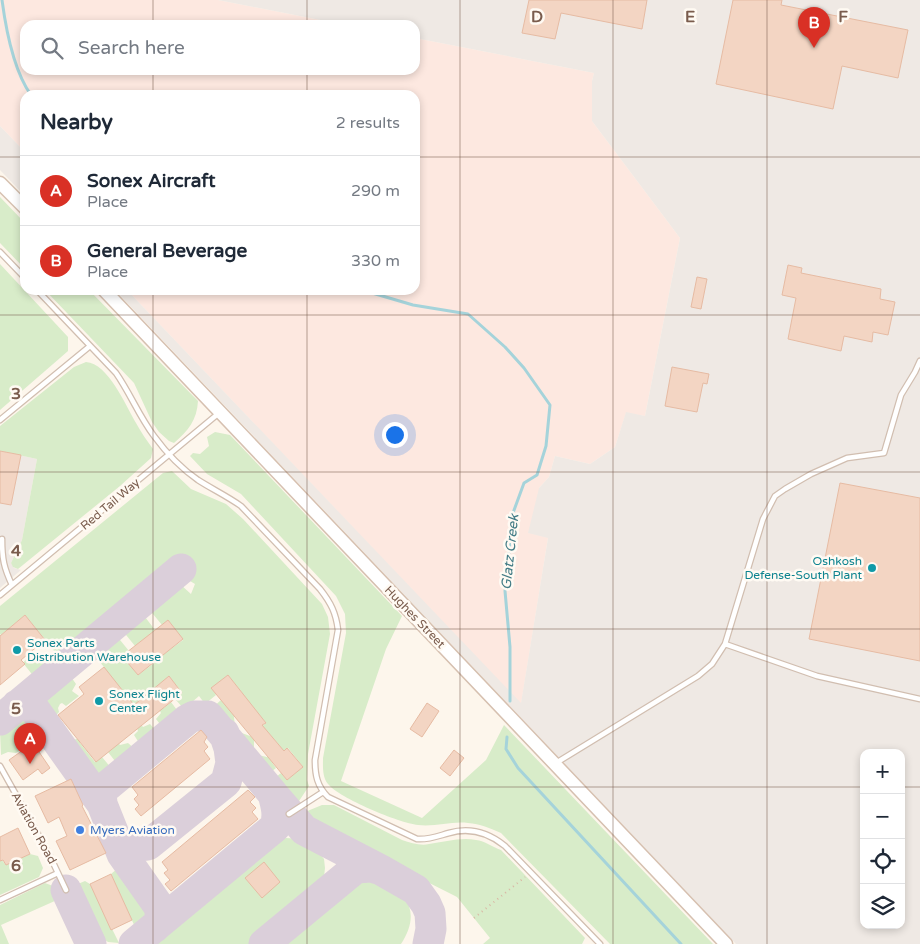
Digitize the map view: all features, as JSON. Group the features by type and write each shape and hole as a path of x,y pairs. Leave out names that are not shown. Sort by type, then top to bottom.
{"street":[{"path":"0,182 20,203"},
{"name":"Hughes Street","path":"109,295 726,944"}],"lane":[{"path":"0,252 20,273"},
{"path":"42,295 116,373 126,387 146,425 170,454 196,479 241,506 332,603 338,630 315,760 315,776 323,792 328,797 417,839 433,838 461,831 484,833 494,837 531,872 600,944"},
{"path":"0,420 90,346"},
{"path":"555,764 698,676 712,664 725,644 763,519 776,496 785,488 811,474 847,458 884,453 901,395 916,372 920,361"},
{"name":"Red Tail Way","path":"0,595 220,412"},
{"path":"2,539 4,569 12,585"},
{"path":"725,644 817,676 920,699"},
{"name":"Aviation Road","path":"0,766 48,852 66,890"},
{"path":"289,814 323,792"},
{"path":"0,900 58,873"}],"path":[{"path":"474,918 531,872"}],"shaded area":[{"path":"0,0 218,0 320,20 20,20 20,75 420,75 420,39 594,73 592,81 592,121 680,238 645,416 626,413 615,447 590,464 555,456 549,477 539,488 548,538 521,704 132,295 420,295 420,90 20,90 20,147 0,126"},
{"path":"218,0 920,0 920,944 736,944 120,295 132,295 521,703 548,538 528,533 539,488 549,477 555,456 590,464 615,447 626,412 645,416 680,238 592,121 592,81 594,73 420,39 420,20 320,20"},
{"path":"0,126 20,147 20,191 0,170"},
{"path":"0,451 37,459 22,540 11,563 14,568 21,570 0,588"}],"green space":[{"path":"0,197 20,218 20,264 0,243"},
{"path":"0,264 20,285 20,295 29,295 68,337 68,351 0,410"},
{"path":"50,295 94,295 198,401 196,414 191,425 174,443 159,432 152,422 134,383"},
{"path":"86,362 94,364 102,370 116,386 140,430 153,449 151,458 120,486 18,569 13,567 11,563 22,540 37,459 0,451 0,426 74,367"},
{"path":"215,432 230,435 402,616 386,649 341,781 422,818 486,760 504,725 713,944 610,944 501,833 485,826 468,823 418,825 409,823 356,803 334,790 328,784 324,775 323,758 346,633 345,614 336,596 241,494 207,474 190,456 193,453 200,454 209,446 207,437"},
{"path":"172,471 191,489 226,504 243,519 322,604 328,617 330,634 308,754 307,780 309,786 299,801 287,804 270,782 281,773 287,780 303,767 288,748 271,761 276,768 265,777 251,761 258,755 267,757 280,746 266,730 254,740 254,750 247,756 233,738 239,732 250,736 266,723 250,704 234,717 235,727 229,733 210,710 221,700 227,707 243,694 228,675 212,688 216,695 205,704 199,696 184,709 175,699 182,692 169,677 164,708 171,702 180,714 163,728 156,719 161,713 160,711 128,710 143,727 150,724 157,732 141,746 134,735 138,731 137,728 104,667 93,654 116,635 129,651 123,656 138,675 157,661 141,641 135,646 122,630 142,613 155,630 149,635 164,654 183,640 168,620 162,625 148,608 176,585 181,585 191,594 195,584 185,578 190,574 177,560 59,657 25,615 0,634 0,606 163,473"},
{"path":"34,652 48,668 35,678 23,663 27,658 33,659 32,654"},
{"path":"69,674 76,684 72,691 79,696 66,706 62,703 60,704 59,712 50,722 39,707 40,699"},
{"path":"24,713 29,715 36,724 26,733 22,734 26,746 16,753 8,752 1,755 0,731"},
{"path":"103,725 120,745 128,743 136,750 118,765 108,752"},
{"path":"76,739 81,741 80,743 95,762 102,757 112,769 98,781 89,780 66,747"},
{"path":"322,805 334,805 402,840 412,843 426,845 470,839 501,850 585,938 582,944 483,944 490,938 457,897 299,817 305,812"},
{"path":"286,838 302,839 316,849 324,859 324,877 315,889 249,944 144,944 269,842"},
{"path":"30,854 38,856 43,868 39,877 0,895 0,858 6,865"},
{"path":"120,868 152,910 147,923 139,931 135,927 111,874"},
{"path":"378,879 396,889 408,902 411,918 401,944 278,944 345,888 357,880"},
{"path":"85,881 90,884 119,943 108,942 97,934 73,886"},
{"path":"45,883 53,886 58,896 57,900 1,925 9,944 0,944 0,905"}],"building":[{"path":"529,0 647,0 642,29 561,13 555,39 522,33"},
{"path":"733,0 782,0 781,5 908,30 898,78 842,66 833,109 716,84"},
{"path":"788,265 802,268 801,273 881,289 880,299 895,302 888,335 873,332 872,342 844,336 841,351 788,339 796,298 782,295"},
{"path":"697,277 707,279 701,309 691,307"},
{"path":"672,367 709,374 707,384 703,383 697,412 665,406"},
{"path":"0,451 21,455 11,505 0,503"},
{"name":"Oshkosh Defense-South Plant","path":"840,483 920,498 920,661 809,639"},
{"name":"Sonex Parts Distribution Warehouse","path":"25,615 45,640 21,660 25,664 0,685 0,636"},
{"path":"168,620 183,639 138,675 122,656"},
{"path":"104,667 134,705 169,676 182,693 96,762 58,715 84,694 79,687"},
{"path":"228,675 266,723 262,725 284,751 287,748 303,767 287,780 211,688"},
{"path":"427,703 439,711 422,737 410,729"},
{"path":"201,730 207,737 204,742 208,747 204,751 210,759 141,816 135,809 139,805 134,799 138,795 132,787"},
{"path":"33,743 50,768 42,774 38,769 23,780 9,760"},
{"path":"454,750 464,758 450,776 440,768"},
{"name":"Myers Aviation","path":"71,779 82,806 106,853 70,870 56,841 67,836 59,817 48,823 35,796"},
{"path":"248,790 255,797 250,802 256,808 252,812 258,819 171,891 165,884 170,880 164,873 168,870 162,862"},
{"path":"18,828 30,854 6,865 3,860 0,861 0,837"},
{"path":"264,862 280,882 262,898 245,878"},
{"path":"111,874 132,920 111,930 90,884"}],"waterway":[{"name":"Glatz Creek","path":"2,0 8,37 15,62 28,90"},
{"name":"Glatz Creek","path":"379,295 413,305 468,314 505,347 524,368 550,405 546,446 537,475 524,483 513,513 505,591 510,647 510,701"},
{"name":"Glatz Creek","path":"507,737 506,749 518,768 681,944"}],"taxiway":[{"path":"0,720 181,569"},
{"path":"17,705 31,706 35,710 102,804"},
{"path":"134,944 275,827 277,814 273,794 208,716 194,716 188,719 101,791 102,804 122,854 160,908 160,920 155,927"},
{"path":"118,845 127,848 148,845 226,782 231,763 224,733"},
{"path":"273,794 304,830 416,890 430,913 431,929 428,944"},
{"path":"264,944 356,868 371,867 381,870"},
{"path":"66,890 91,944"}],"place":[{"name":"General Beverage","path":"814,48"},
{"name":"Oshkosh Defense-South Plant","path":"872,568"},
{"name":"Sonex Parts Distribution Warehouse","path":"17,650"},
{"name":"Sonex Flight Center","path":"99,701"},
{"name":"Sonex Aircraft","path":"30,764"},
{"name":"Myers Aviation","path":"80,830"}]}
